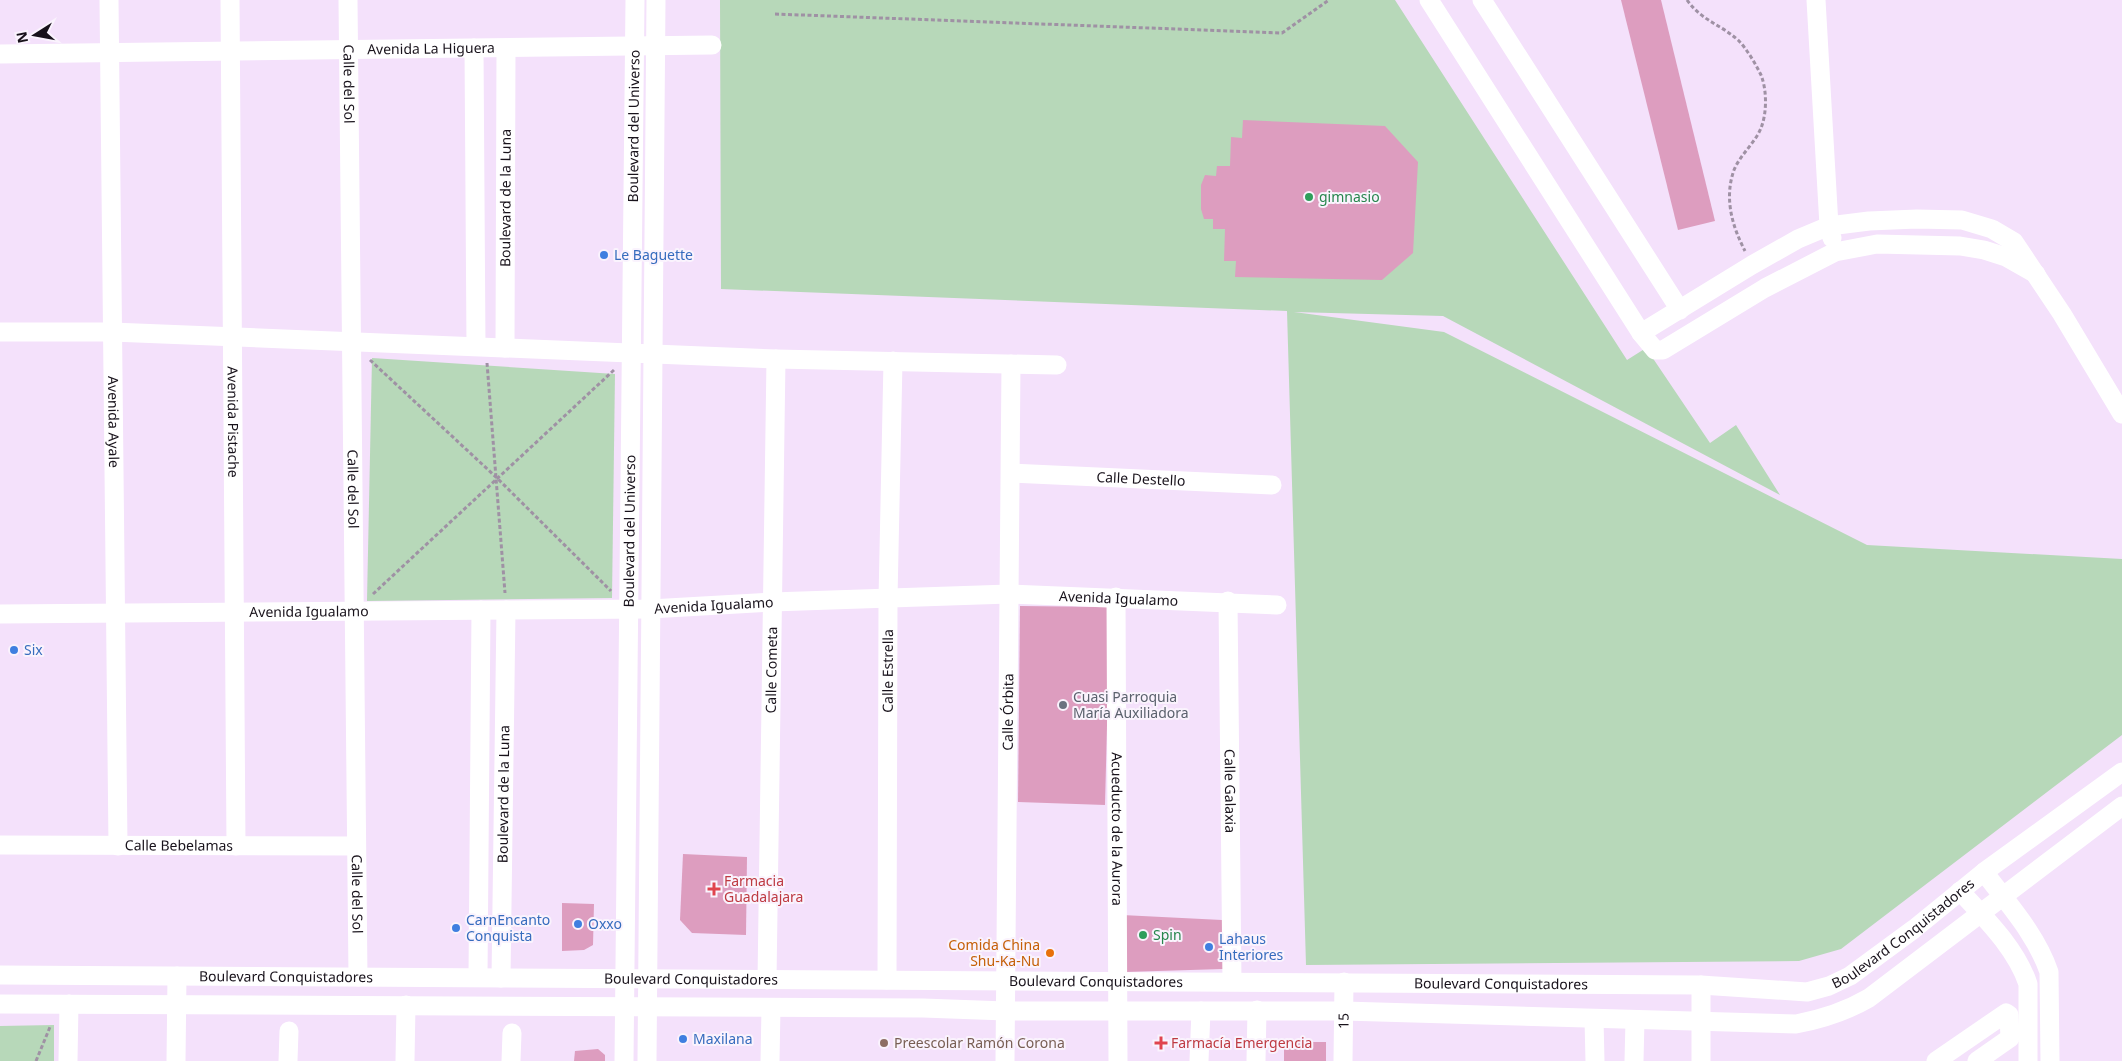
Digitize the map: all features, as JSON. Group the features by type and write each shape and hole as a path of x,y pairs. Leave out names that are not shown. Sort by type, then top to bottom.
{"street":[{"name":"Avenida Ayale","path":"109,0 118,846"},
{"name":"Avenida Pistache","path":"230,0 236,846"},
{"name":"Calle del Sol","path":"348,0 358,977"},
{"name":"Boulevard del Universo","path":"624,1061 636,0"},
{"name":"Boulevard del Universo","path":"647,1061 656,0"},
{"path":"1429,0 1641,333 1652,348 1657,351 1663,350 1765,288 1835,252 1877,244 1960,246 1984,250 2006,257 2036,274"},
{"path":"1482,0 1680,310"},
{"path":"1816,0 1829,226 1835,252"},
{"name":"Avenida La Higuera","path":"0,54 712,45"},
{"path":"474,48 489,347"},
{"name":"Boulevard de la Luna","path":"489,347 506,48"},
{"path":"1641,333 1752,265 1798,239 1829,226 1908,219 1962,220 1992,230 2014,242 2036,274 2122,414"},
{"path":"0,332 112,332 776,359 1056,365"},
{"name":"Calle Cometa","path":"767,980 776,359"},
{"name":"Calle Estrella","path":"886,980 888,599 893,361"},
{"name":"Calle Órbita","path":"1005,1061 1011,364"},
{"name":"Calle Destello","path":"1011,473 1272,486"},
{"name":"Avenida Igualamo","path":"0,614 650,609 772,602 1009,594 1228,601 1277,605"},
{"name":"Acueducto de la Aurora","path":"1116,597 1116,983 1118,1061"},
{"name":"Calle Galaxia","path":"1228,601 1232,981"},
{"name":"Boulevard de la Luna","path":"478,977 481,610"},
{"name":"Boulevard de la Luna","path":"501,978 506,610"},
{"name":"Boulevard Conquistadores","path":"0,975 1701,985 1808,992 1830,986 1850,976 1914,929 1984,872 2122,772"},
{"path":"627,795 649,796"},
{"name":"Boulevard Conquistadores","path":"0,1004 923,1008 1006,1011 1344,1010 1796,1024 1823,1020 1845,1012 1869,998 2122,806"},
{"path":"479,844 503,844"},
{"name":"Calle Bebelamas","path":"0,845 356,846"},
{"path":"1984,872 2036,941 2049,972 2050,1061"},
{"path":"1960,891 2017,959 2028,984 2028,1061"},
{"path":"2028,984 2049,972"},
{"path":"176,1061 177,976"},
{"name":"15","path":"1343,1061 1344,982"},
{"path":"1701,985 1701,1061"},
{"path":"64,1004 68,1061"},
{"path":"405,1061 406,1005"},
{"path":"770,1061 771,1008"},
{"path":"1256,1061 1257,1010"},
{"path":"1199,1061 1201,1011"},
{"path":"1936,1061 2006,1013 2009,1015 2010,1038 1977,1061"},
{"path":"1594,1018 1595,1061"},
{"path":"1634,1020 1634,1061"},
{"path":"288,1061 289,1031"},
{"path":"511,1061 512,1033"}],"path":[{"path":"775,14 1282,33 1330,0"},
{"path":"1687,0 1696,12 1737,40 1748,52 1761,76 1766,99 1761,128 1734,169 1729,198 1734,230 1752,265"},
{"path":"351,342 497,478 629,609"},
{"path":"489,347 506,610"},
{"path":"354,611 632,353"},
{"path":"36,1061 64,1004"}],"green space":[{"path":"720,0 1395,0 1627,360 1646,348 1710,443 1736,425 1780,495 1443,316 1294,312 1444,332 1867,545 2122,559 2122,735 1841,949 1799,961 1306,965 1287,311 721,289"},
{"path":"372,358 615,374 612,598 367,601"},
{"path":"54,1025 54,1061 0,1061 0,1026"}],"building":[{"path":"1621,0 1661,0 1715,221 1678,230"},
{"name":"gimnasio","path":"1243,120 1385,126 1418,162 1413,253 1382,280 1235,277 1236,261 1224,261 1225,229 1213,229 1213,219 1204,219 1201,209 1201,185 1205,175 1216,176 1217,166 1230,166 1231,137 1242,138"},
{"name":"Cuasi Parroquia María Auxiliadora","path":"1020,606 1110,607 1105,805 1018,802"},
{"name":"Farmacia Guadalajara","path":"683,854 747,857 746,935 692,933 680,920"},
{"name":"Oxxo","path":"562,903 594,904 593,945 584,950 562,951"},
{"path":"1122,915 1222,920 1223,969 1125,972"},
{"path":"1284,1042 1326,1042 1326,1061 1284,1061"},
{"path":"598,1049 605,1055 605,1061 574,1061 575,1051"}],"place":[{"name":"gimnasio","path":"1309,197"},
{"name":"Le Baguette","path":"604,255"},
{"name":"Six","path":"14,650"},
{"name":"Cuasi Parroquia María Auxiliadora","path":"1063,705"},
{"name":"Farmacia Guadalajara","path":"714,889"},
{"name":"Oxxo","path":"578,924"},
{"name":"CarnEncanto Conquista","path":"456,928"},
{"name":"Spin","path":"1143,935"},
{"name":"Lahaus Interiores","path":"1209,947"},
{"name":"Comida China Shu-Ka-Nu","path":"1050,953"},
{"name":"Maxilana","path":"683,1039"},
{"name":"Preescolar Ramón Corona","path":"884,1043"},
{"name":"Farmacía Emergencia","path":"1161,1043"}]}
